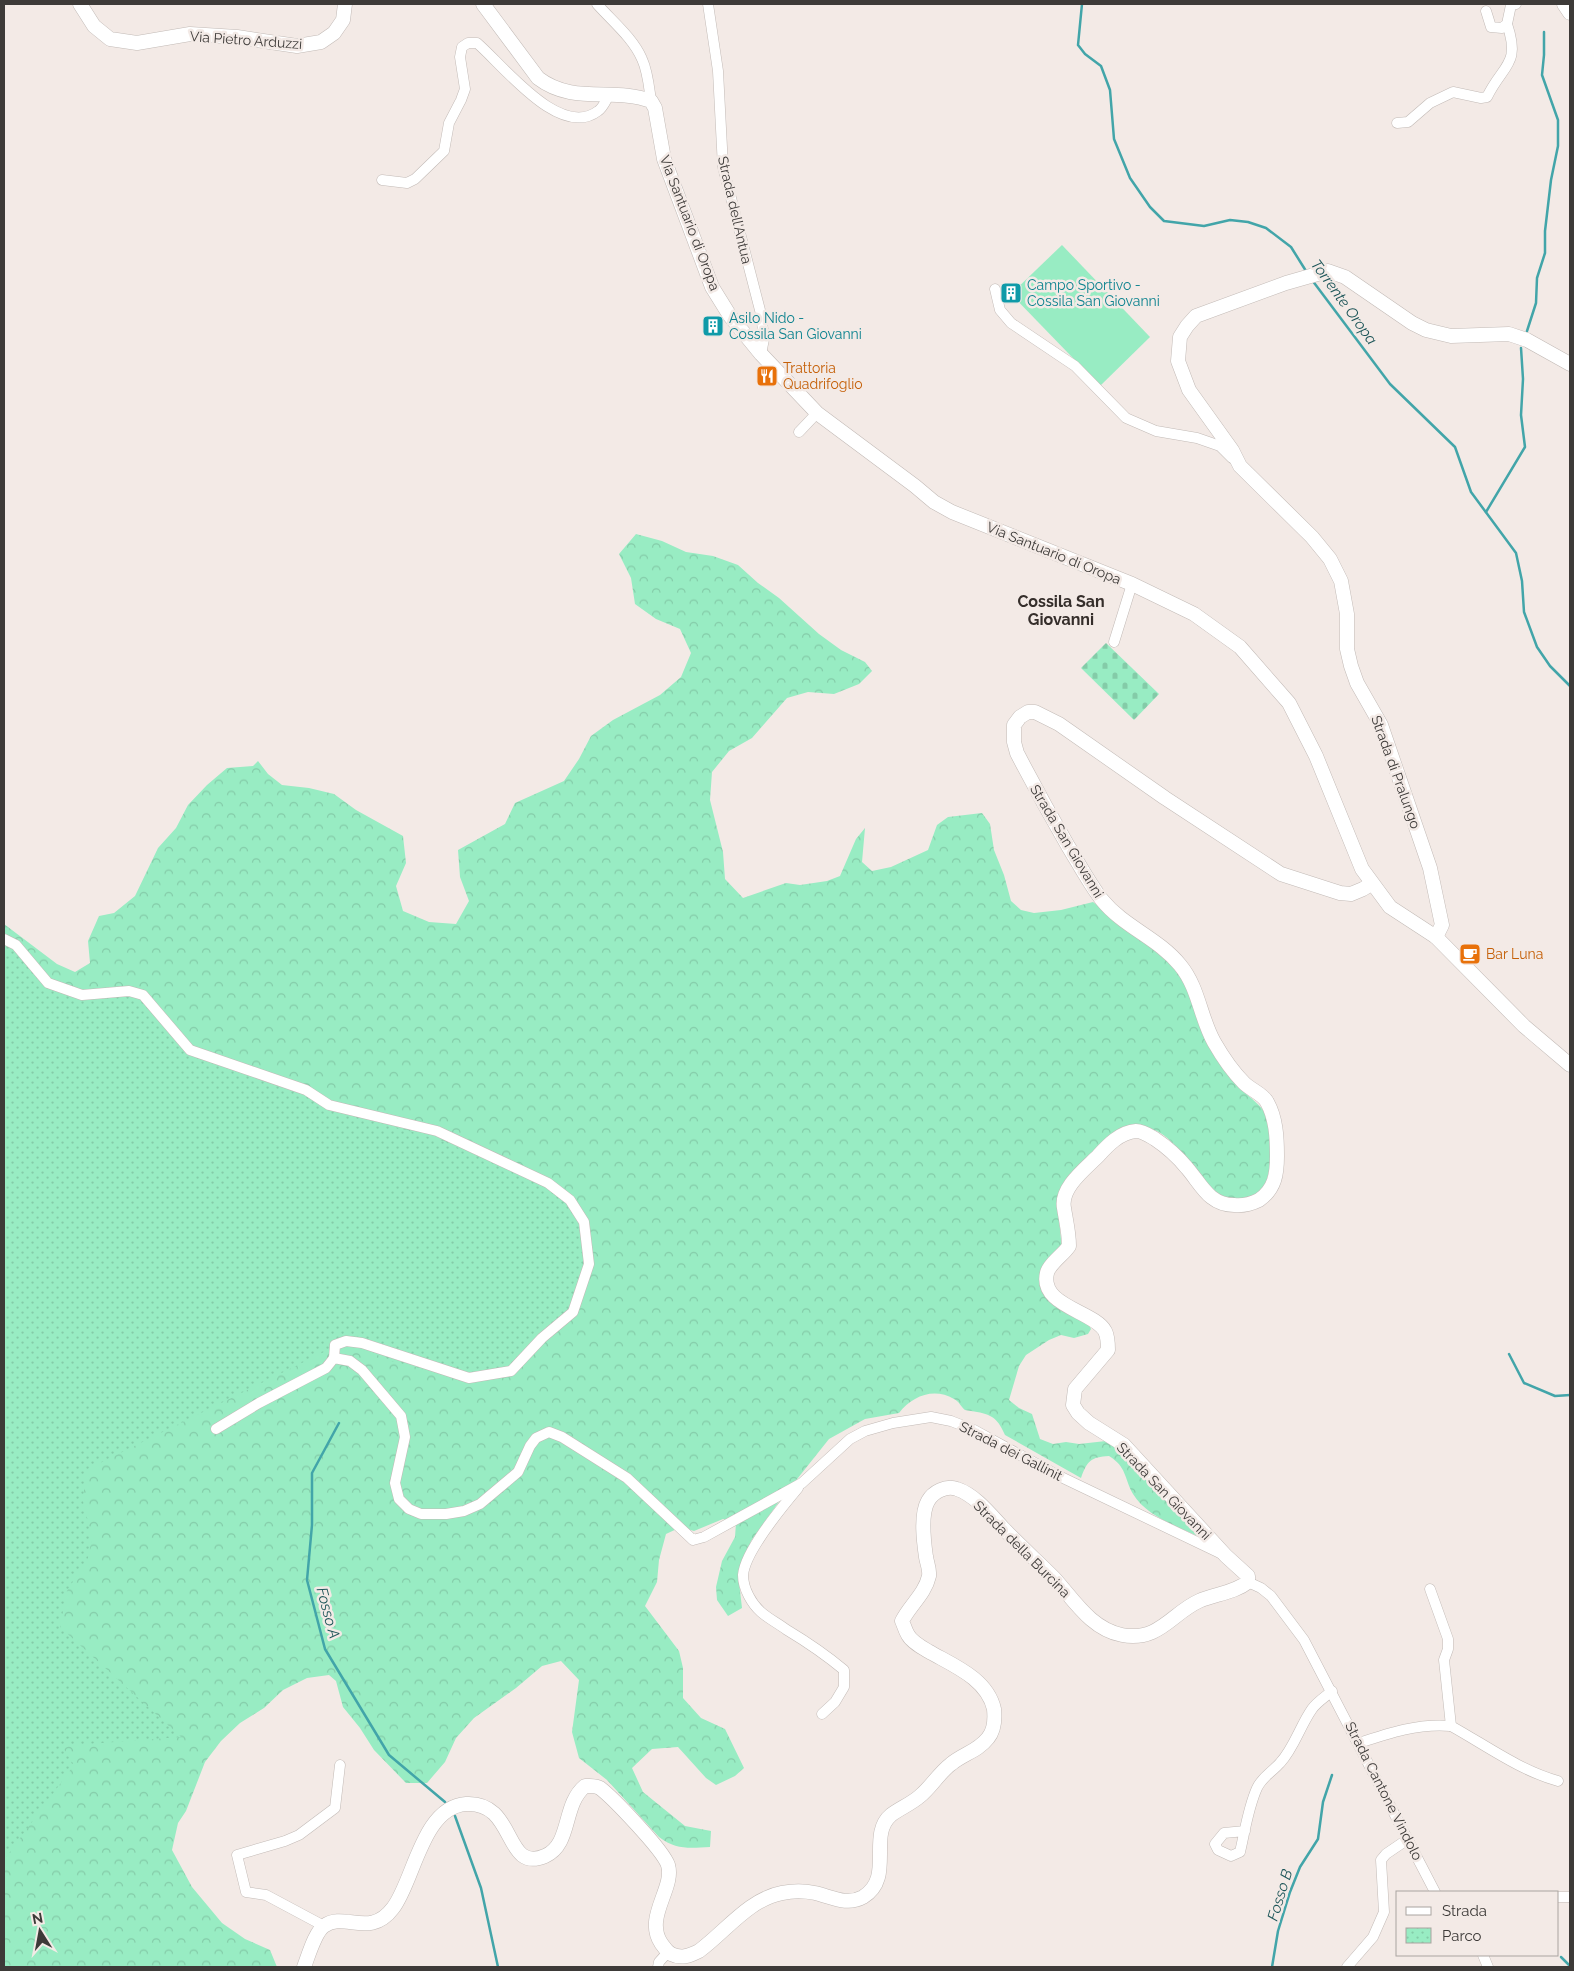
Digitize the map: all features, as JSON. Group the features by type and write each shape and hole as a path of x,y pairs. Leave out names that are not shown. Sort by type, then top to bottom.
{"street":[{"name":"Via Pietro Arduzzi","path":"80,4 94,26 110,39 137,43 190,34 237,36 298,46 321,42 334,33 343,20 345,4"},
{"path":"483,4 538,78 548,86 559,91 639,97 652,102"},
{"name":"Via Santuario di Oropa","path":"597,4 632,43 642,58 655,108 664,159 712,286 730,316 761,354 817,413 934,502 952,512 1132,584 1194,614 1240,647 1289,703 1316,756 1362,869 1371,884 1390,907 1436,937 1524,1026 1570,1065"},
{"name":"Strada dell'Antua","path":"708,4 718,71 723,168 761,314 764,339 761,354"},
{"path":"1397,123 1408,122 1430,103 1453,92 1481,98 1487,97 1492,86 1512,57 1513,42 1507,24 1511,5 1516,4"},
{"path":"1564,4 1570,13"},
{"path":"1486,11 1491,27 1502,28 1507,24"},
{"path":"382,180 407,183 415,179 444,151 449,123 461,100 464,89 460,57 462,47 468,43 478,43 538,100 572,118 588,117 600,110 608,95"},
{"name":"Strada di Pralungo","path":"1436,937 1442,925 1430,868 1381,724 1357,683 1351,666 1347,650 1348,614 1341,581 1330,559 1312,537 1240,466 1232,450 1189,390 1178,361 1180,337 1196,316 1286,283 1328,270 1345,277 1412,323 1426,330 1451,336 1509,334 1527,340 1570,364"},
{"path":"995,289 1000,310 1011,323 1075,366 1126,418 1156,431 1198,438 1220,446 1240,466"},
{"path":"799,432 817,413"},
{"path":"1114,642 1132,584"},
{"name":"Strada San Giovanni","path":"1248,1582 1248,1576 1226,1556 1124,1445 1089,1423 1078,1413 1074,1405 1075,1389 1108,1350 1108,1340 1104,1329 1062,1303 1054,1295 1048,1287 1047,1274 1051,1265 1069,1246 1067,1218 1063,1206 1070,1187 1078,1175 1118,1138 1127,1133 1137,1131 1148,1135 1162,1143 1175,1155 1208,1195 1220,1203 1242,1206 1256,1201 1269,1192 1276,1180 1277,1156 1274,1119 1266,1099 1245,1084 1214,1042 1195,991 1180,965 1156,942 1116,914 1103,901 1086,878 1017,753 1014,742 1014,725 1020,717 1028,712 1035,712 1059,724 1165,798 1281,874 1340,893 1351,894 1371,884"},
{"path":"4,939 16,945 48,983 82,995 129,991 144,995 190,1050 306,1090 329,1105 437,1131 548,1183 570,1200 584,1222 589,1264 573,1312 542,1338 511,1371 469,1378 362,1343 346,1341 335,1345 334,1358 326,1368 259,1403 216,1430"},
{"name":"Strada dei Gallinit","path":"334,1358 350,1361 362,1370 401,1416 405,1437 394,1483 399,1499 409,1509 421,1514 446,1514 464,1511 480,1504 518,1472 530,1446 536,1438 550,1432 562,1437 626,1478 693,1540 704,1537 802,1483 850,1439 865,1431 893,1423 931,1417 940,1418 974,1430 1059,1476 1226,1556"},
{"path":"802,1483 773,1518 752,1550 743,1575 747,1592 753,1604 762,1614 827,1656 844,1670 844,1687 835,1702 822,1714"},
{"name":"Strada della Burcina","path":"668,1952 679,1958 691,1956 711,1942 752,1906 768,1897 781,1893 796,1891 815,1893 847,1902 864,1896 870,1891 879,1874 882,1830 889,1817 920,1796 952,1762 974,1750 989,1737 993,1728 994,1709 985,1690 966,1672 917,1644 908,1636 902,1621 908,1609 925,1587 930,1574 923,1533 927,1502 936,1492 946,1488 955,1488 983,1507 1054,1578 1090,1619 1114,1632 1124,1635 1151,1632 1164,1626 1199,1601 1231,1591 1248,1582"},
{"name":"Strada Cantone Vindolo","path":"1248,1582 1261,1588 1271,1596 1304,1640 1435,1891"},
{"path":"1430,1589 1448,1639 1448,1648 1444,1660 1451,1726"},
{"path":"1245,1831 1251,1804 1258,1786 1265,1776 1281,1762 1311,1711 1332,1691"},
{"path":"1359,1743 1414,1727 1451,1726 1515,1764 1541,1776 1558,1781"},
{"path":"324,1926 266,1894 246,1892 237,1855 299,1835 335,1808 340,1765"},
{"path":"304,1967 318,1934 324,1926 336,1922 361,1925 378,1922 393,1909 430,1830 446,1812 456,1806 467,1804 490,1810 506,1827 517,1851 523,1857 544,1857 554,1852 560,1845 574,1798 585,1786 591,1786 598,1787 606,1794 646,1835 668,1866 668,1880 657,1917 656,1928 659,1939 668,1952 659,1962 658,1967"},
{"path":"1347,1967 1373,1937 1384,1912 1381,1860 1386,1854 1408,1839"}],"green space":[{"path":"1062,245 1150,337 1100,386 1011,294"},
{"path":"636,534 662,541 686,552 713,556 738,565 819,634 841,650 865,662 872,671 859,684 834,694 808,692 787,698 752,738 729,751 712,772 710,800 723,852 725,879 743,898 786,883 800,885 827,881 840,876 856,839 865,828 862,862 872,871 891,867 928,850 937,825 948,817 982,813 990,824 994,850 1004,875 1011,901 1021,910 1034,913 1061,910 1093,902 1159,953 1175,969 1189,990 1236,1082 1260,1106 1267,1116 1272,1136 1268,1176 1262,1190 1256,1195 1247,1198 1229,1199 1215,1192 1202,1179 1179,1149 1165,1136 1150,1128 1130,1127 1058,1209 1062,1249 1041,1283 1089,1325 1091,1329 1088,1334 1074,1338 1061,1335 1049,1340 1026,1355 1019,1366 1009,1400 1019,1408 1032,1414 1040,1439 1053,1444 1106,1441 1125,1453 1202,1538 1146,1509 1133,1494 1119,1464 1109,1456 1098,1457 1090,1461 1081,1478 1005,1435 998,1422 991,1417 983,1413 965,1410 956,1400 946,1395 924,1395 910,1402 899,1413 865,1419 829,1439 778,1503 751,1541 739,1582 742,1608 728,1616 717,1600 716,1587 722,1561 735,1537 736,1523 723,1519 694,1531 681,1527 666,1534 659,1560 657,1582 645,1606 679,1651 683,1668 683,1698 701,1718 725,1729 744,1768 735,1776 716,1785 706,1778 678,1747 652,1749 632,1768 643,1792 685,1826 711,1831 710,1847 689,1848 677,1846 659,1837 607,1780 579,1758 572,1732 579,1680 561,1661 542,1666 516,1688 474,1718 456,1738 445,1762 427,1783 406,1783 374,1750 360,1728 343,1707 336,1681 329,1675 307,1678 283,1690 264,1708 240,1723 221,1741 205,1762 186,1811 178,1823 172,1850 192,1887 222,1923 245,1939 270,1950 277,1967 4,1967 4,924 57,964 75,972 90,963 88,941 99,916 114,913 135,896 158,848 176,828 188,805 227,768 253,766 258,761 268,774 282,785 309,788 334,794 356,810 403,836 406,863 396,886 403,911 429,922 456,924 469,901 460,877 458,850 505,824 515,803 564,781 579,759 591,736 613,720 660,695 681,677 691,653 680,629 656,619 635,604 631,578 619,554"},
{"path":"1106,643 1159,694 1134,720 1081,668"},
{"path":"4,940 50,979 88,998 127,994 141,998 192,1046 371,1120 440,1140 569,1195 589,1237 571,1317 510,1368 461,1378 386,1360 350,1339 86,1470 83,1501 92,1538 88,1558 67,1591 60,1627 181,1737 62,1746 74,1765 4,1860"}],"waterway":[{"name":"Torrente Oropa","path":"1082,4 1078,45 1085,54 1101,66 1110,90 1114,139 1130,178 1150,207 1164,221 1204,226 1230,220 1248,222 1266,228 1291,247 1306,271"},
{"path":"1527,331 1536,303 1537,278 1545,253 1545,231 1551,180 1558,146 1558,120 1542,75 1544,32"},
{"name":"Torrente Oropa","path":"1312,280 1390,384 1455,447 1471,492 1516,553 1522,581 1524,612 1537,647 1550,666 1570,686"},
{"path":"1486,512 1525,447 1521,415 1523,379 1521,348"},
{"path":"1509,1354 1524,1383 1555,1396 1570,1395"},
{"name":"Fosso A","path":"339,1423 312,1473 312,1525 307,1580 325,1649 389,1755 445,1802"},
{"name":"Fosso B","path":"1272,1967 1278,1931 1290,1892 1300,1867 1318,1839 1323,1802 1332,1775"},
{"name":"Fosso A","path":"455,1816 481,1888 498,1967"},
{"path":"1561,1957 1570,1966"}],"place":[{"name":"Campo Sportivo - Cossila San Giovanni","path":"1011,293"},
{"name":"Asilo Nido - Cossila San Giovanni","path":"713,326"},
{"name":"Trattoria Quadrifoglio","path":"767,376"},
{"name":"Bar Luna","path":"1470,954"}],"district":[{"name":"Cossila San Giovanni","path":"1061,610"}]}
